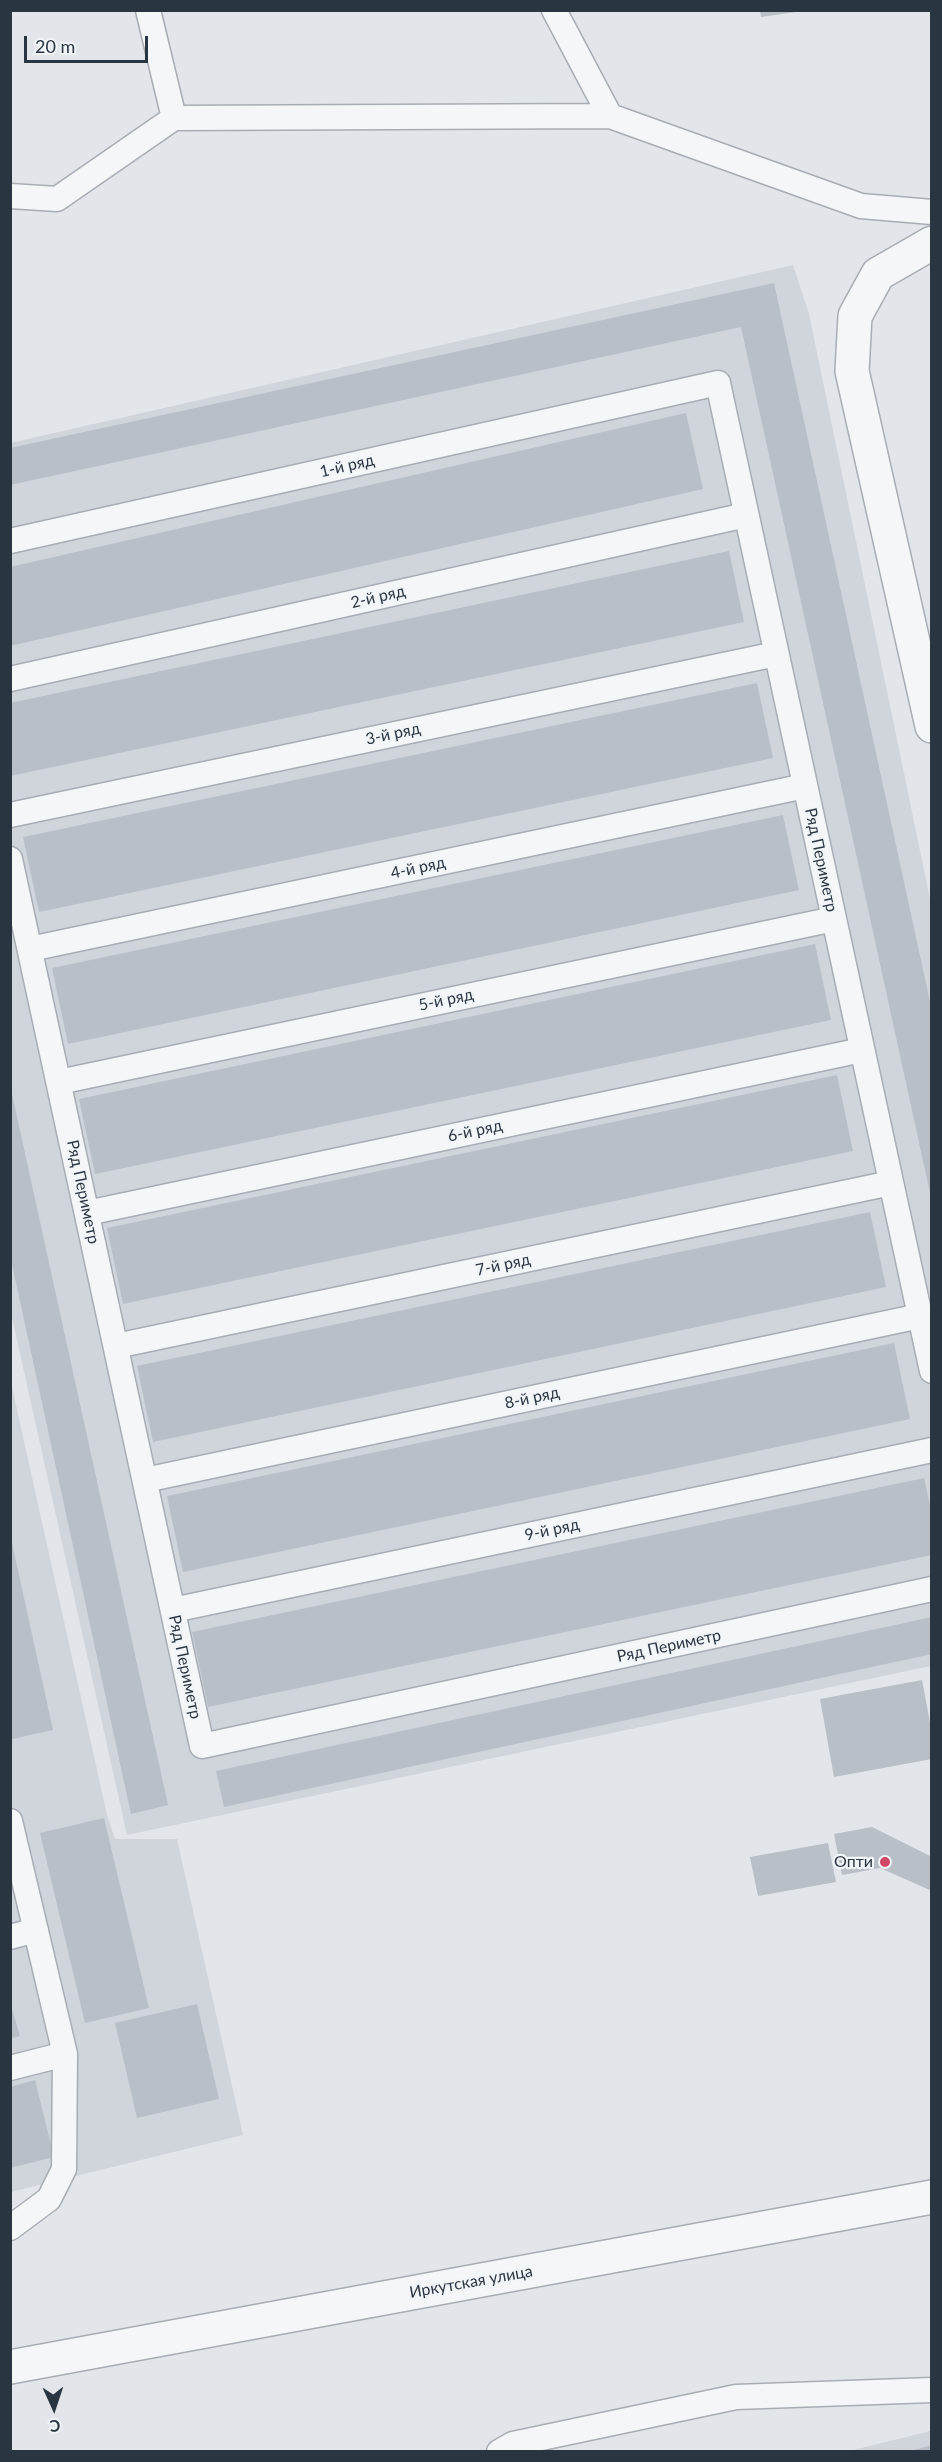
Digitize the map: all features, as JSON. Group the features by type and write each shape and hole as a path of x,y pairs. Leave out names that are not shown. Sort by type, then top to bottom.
{"street":[{"path":"932,243 878,274 855,315 852,371 932,726"},
{"name":"Иркутская улица","path":"10,2367 932,2197"}],"lane":[{"path":"148,10 174,118"},
{"path":"554,10 610,116"},
{"path":"10,196 57,199 174,118 610,116 861,206 932,212"},
{"name":"Ряд Периметр","path":"683,391 718,384 932,1371"},
{"name":"1-й ряд","path":"10,541 683,391"},
{"name":"2-й ряд","path":"10,679 746,515"},
{"name":"3-й ряд","path":"10,815 776,654"},
{"name":"4-й ряд","path":"30,949 805,786"},
{"name":"Ряд Периметр","path":"10,859 202,1746 932,1589"},
{"name":"5-й ряд","path":"59,1082 834,919"},
{"name":"6-й ряд","path":"87,1213 862,1050"},
{"name":"7-й ряд","path":"116,1346 891,1183"},
{"name":"8-й ряд","path":"145,1480 920,1316"},
{"name":"9-й ряд","path":"173,1610 932,1450"},
{"path":"10,1821 65,2054 64,2169 49,2199 10,2228"},
{"path":"10,1937 36,1930"},
{"path":"10,2067 65,2054"},
{"path":"499,2451 513,2444 736,2397 932,2390"}],"shaded area":[{"path":"793,265 809,314 931,904 931,1666 127,1835 11,1313 10,443"},
{"path":"10,1378 107,1815 115,1839 177,1839 243,2135 11,2192"},
{"path":"931,2430 931,2451 845,2452 927,2432"}],"building":[{"path":"760,10 795,10 796,12 761,17"},
{"path":"774,283 932,1011 932,1202 741,327 10,485 10,448"},
{"path":"686,413 703,489 10,646 10,567"},
{"path":"729,551 744,622 10,776 10,703"},
{"path":"757,683 773,758 39,912 23,837"},
{"path":"783,815 799,890 68,1044 52,968"},
{"path":"815,944 831,1020 95,1174 79,1099"},
{"path":"837,1075 853,1151 123,1304 107,1228"},
{"path":"10,1085 168,1805 131,1814 10,1255"},
{"path":"870,1212 886,1287 153,1442 137,1366"},
{"path":"894,1343 910,1419 183,1572 167,1496"},
{"path":"924,1478 932,1514 932,1555 208,1707 192,1632"},
{"path":"10,1534 53,1730 12,1739 10,1733"},
{"path":"932,1617 932,1654 224,1807 216,1771"},
{"path":"922,1680 932,1733 932,1759 834,1777 820,1699"},
{"path":"104,1818 149,2008 85,2023 40,1833"},
{"name":"Опти","path":"872,1827 932,1857 932,1891 880,1868 842,1875 834,1834"},
{"path":"828,1843 836,1882 758,1896 750,1857"},
{"path":"10,2003 20,2036 10,2038"},
{"path":"197,2004 219,2099 137,2118 115,2023"},
{"path":"35,2080 54,2157 10,2168 10,2087"},
{"path":"932,2445 932,2451 910,2451"}],"place":[{"name":"Опти","path":"885,1862"}]}
